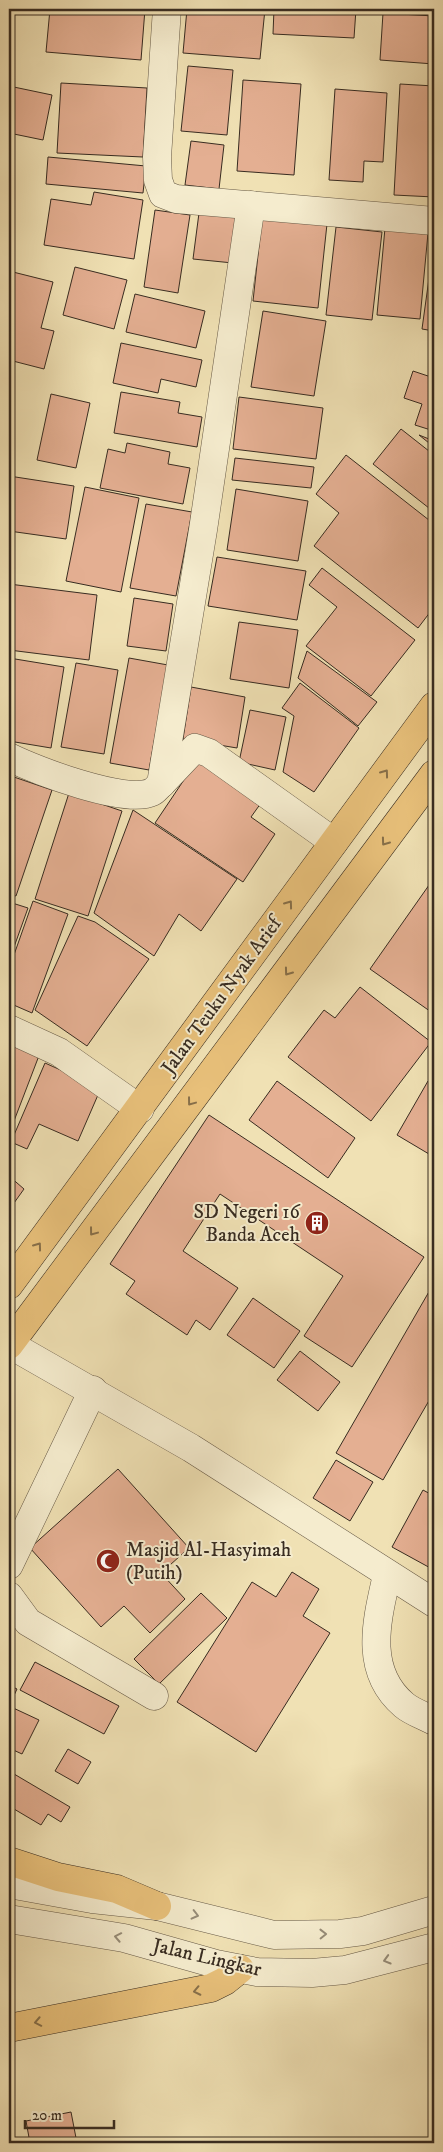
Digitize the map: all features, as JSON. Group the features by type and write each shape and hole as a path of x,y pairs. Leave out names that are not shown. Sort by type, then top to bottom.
{"main road":[{"name":"Jalan Teuku Nyak Arief","path":"9,1285 334,842 433,711"},
{"name":"Jalan Teuku Nyak Arief","path":"9,1345 434,774"},
{"path":"9,1861 58,1876 117,1889 157,1906"},
{"path":"9,2028 205,1989 225,1981 240,1969"}],"street":[{"path":"167,9 157,157 158,180 163,194 176,200 434,221"},
{"path":"160,784 203,530 251,206"},
{"path":"9,757 26,765 117,794 152,792 195,748 209,754 334,842"},
{"path":"9,1029 59,1052 140,1108"},
{"path":"9,1345 93,1390 190,1448 387,1575 434,1603"},
{"path":"9,1564 93,1390"},
{"path":"387,1575 375,1626 379,1664 387,1687 405,1706 434,1722"},
{"path":"9,1596 28,1622 154,1696"},
{"name":"Jalan Lingkar","path":"9,1884 92,1900 157,1906 274,1935 340,1934 363,1931 434,1910"},
{"name":"Jalan Lingkar","path":"9,1918 124,1938 240,1969 279,1973 345,1970 434,1946"},
{"path":"274,1935 279,1973"}],"building":[{"path":"50,9 145,9 141,60 46,52"},
{"path":"187,9 265,9 260,59 183,53"},
{"path":"274,9 356,9 354,38 273,34"},
{"path":"383,13 434,16 434,64 380,60"},
{"path":"188,66 233,70 227,135 181,131"},
{"path":"243,80 301,84 294,175 237,171"},
{"path":"61,83 147,88 143,157 57,153"},
{"path":"400,84 434,86 434,197 394,195"},
{"path":"9,86 52,95 43,140 9,133"},
{"path":"335,89 387,93 383,162 364,161 363,182 329,180"},
{"path":"191,141 224,145 219,189 185,185"},
{"path":"48,157 146,166 143,193 46,184"},
{"path":"94,192 143,200 134,259 44,245 51,199 91,205"},
{"path":"155,210 190,215 178,293 144,287"},
{"path":"199,213 238,217 233,263 193,259"},
{"path":"262,218 327,224 318,308 253,301"},
{"path":"336,227 382,232 372,320 326,315"},
{"path":"385,228 428,233 420,319 377,315"},
{"path":"75,267 127,280 114,329 63,315"},
{"path":"9,271 53,282 41,328 54,331 44,369 9,360"},
{"path":"430,271 434,272 434,331 422,329"},
{"path":"135,294 205,311 196,348 126,332"},
{"path":"263,311 326,321 314,396 251,387"},
{"path":"121,343 202,360 196,387 161,379 158,393 113,383"},
{"path":"413,371 434,378 434,431 415,425 422,404 404,398"},
{"path":"121,392 180,402 178,413 202,417 197,447 114,433"},
{"path":"51,394 90,403 76,468 37,460"},
{"path":"239,397 323,408 316,459 233,449"},
{"path":"401,429 434,455 434,512 373,464"},
{"path":"419,435 434,441 434,447"},
{"path":"127,443 170,452 168,464 190,468 183,504 100,488 108,449 125,453"},
{"path":"346,455 434,524 434,607 418,628 314,546 339,513 316,494"},
{"path":"235,458 314,467 311,488 232,480"},
{"path":"9,476 74,486 66,539 9,531"},
{"path":"85,487 139,498 121,592 66,581"},
{"path":"236,489 308,501 298,561 227,550"},
{"path":"146,504 192,512 176,596 130,588"},
{"path":"217,557 306,571 297,620 208,606"},
{"path":"322,568 415,640 371,696 306,646 337,607 309,585"},
{"path":"9,584 97,595 89,660 9,650"},
{"path":"134,598 173,604 166,651 127,646"},
{"path":"239,622 298,630 289,688 230,679"},
{"path":"307,651 377,702 358,726 298,678"},
{"path":"9,658 64,667 51,748 9,741"},
{"path":"129,658 168,665 149,770 110,763"},
{"path":"76,663 118,670 104,754 61,747"},
{"path":"300,683 359,728 314,792 283,772 294,716 282,708"},
{"path":"191,687 245,697 237,748 183,739"},
{"path":"250,710 286,717 275,770 239,762"},
{"path":"198,759 261,803 251,817 275,834 243,882 155,823"},
{"path":"11,776 52,790 16,896 9,894"},
{"path":"69,793 122,811 88,916 35,899"},
{"path":"133,810 237,879 201,931 179,914 154,956 94,913"},
{"path":"434,878 434,1014 370,969"},
{"path":"33,901 68,914 32,1013 9,1003 9,969"},
{"path":"9,902 28,908 9,961"},
{"path":"78,916 95,922 149,959 87,1046 35,1010"},
{"path":"360,987 431,1042 371,1121 288,1057 324,1010 335,1018"},
{"path":"9,1041 40,1053 9,1134"},
{"path":"45,1063 101,1088 78,1141 39,1124 27,1149 11,1142"},
{"path":"434,1069 434,1081 429,1078"},
{"path":"277,1081 355,1138 328,1178 249,1120"},
{"path":"428,1081 434,1085 434,1157 397,1135"},
{"name":"SD Negeri 16 Banda Aceh","path":"209,1115 424,1257 352,1367 304,1336 343,1276 220,1194 183,1251 238,1288 210,1330 196,1320 187,1335 126,1294 135,1281 110,1264"},
{"path":"9,1176 24,1189 9,1210"},
{"path":"434,1283 434,1392 383,1480 336,1453"},
{"path":"253,1298 300,1331 274,1368 227,1335"},
{"path":"300,1351 340,1382 318,1411 277,1380"},
{"path":"336,1460 373,1482 350,1521 313,1498"},
{"name":"Masjid Al-Hasyimah (Putih)","path":"118,1469 189,1548 161,1573 185,1599 150,1633 124,1606 101,1627 30,1548"},
{"path":"423,1490 434,1496 434,1570 392,1547"},
{"path":"292,1572 319,1589 303,1616 330,1633 256,1752 177,1702 252,1582 276,1597"},
{"path":"201,1593 227,1618 159,1684 134,1659"},
{"path":"35,1662 119,1706 104,1734 20,1690"},
{"path":"9,1685 17,1689 9,1706"},
{"path":"9,1706 39,1720 22,1754 9,1748"},
{"path":"68,1749 91,1762 78,1784 55,1771"},
{"path":"9,1771 70,1807 61,1822 48,1814 41,1825 9,1806"},
{"path":"71,2112 77,2143 30,2143 26,2121"}],"place":[{"name":"SD Negeri 16 Banda Aceh","path":"317,1223"},
{"name":"Masjid Al-Hasyimah (Putih)","path":"108,1561"}]}
